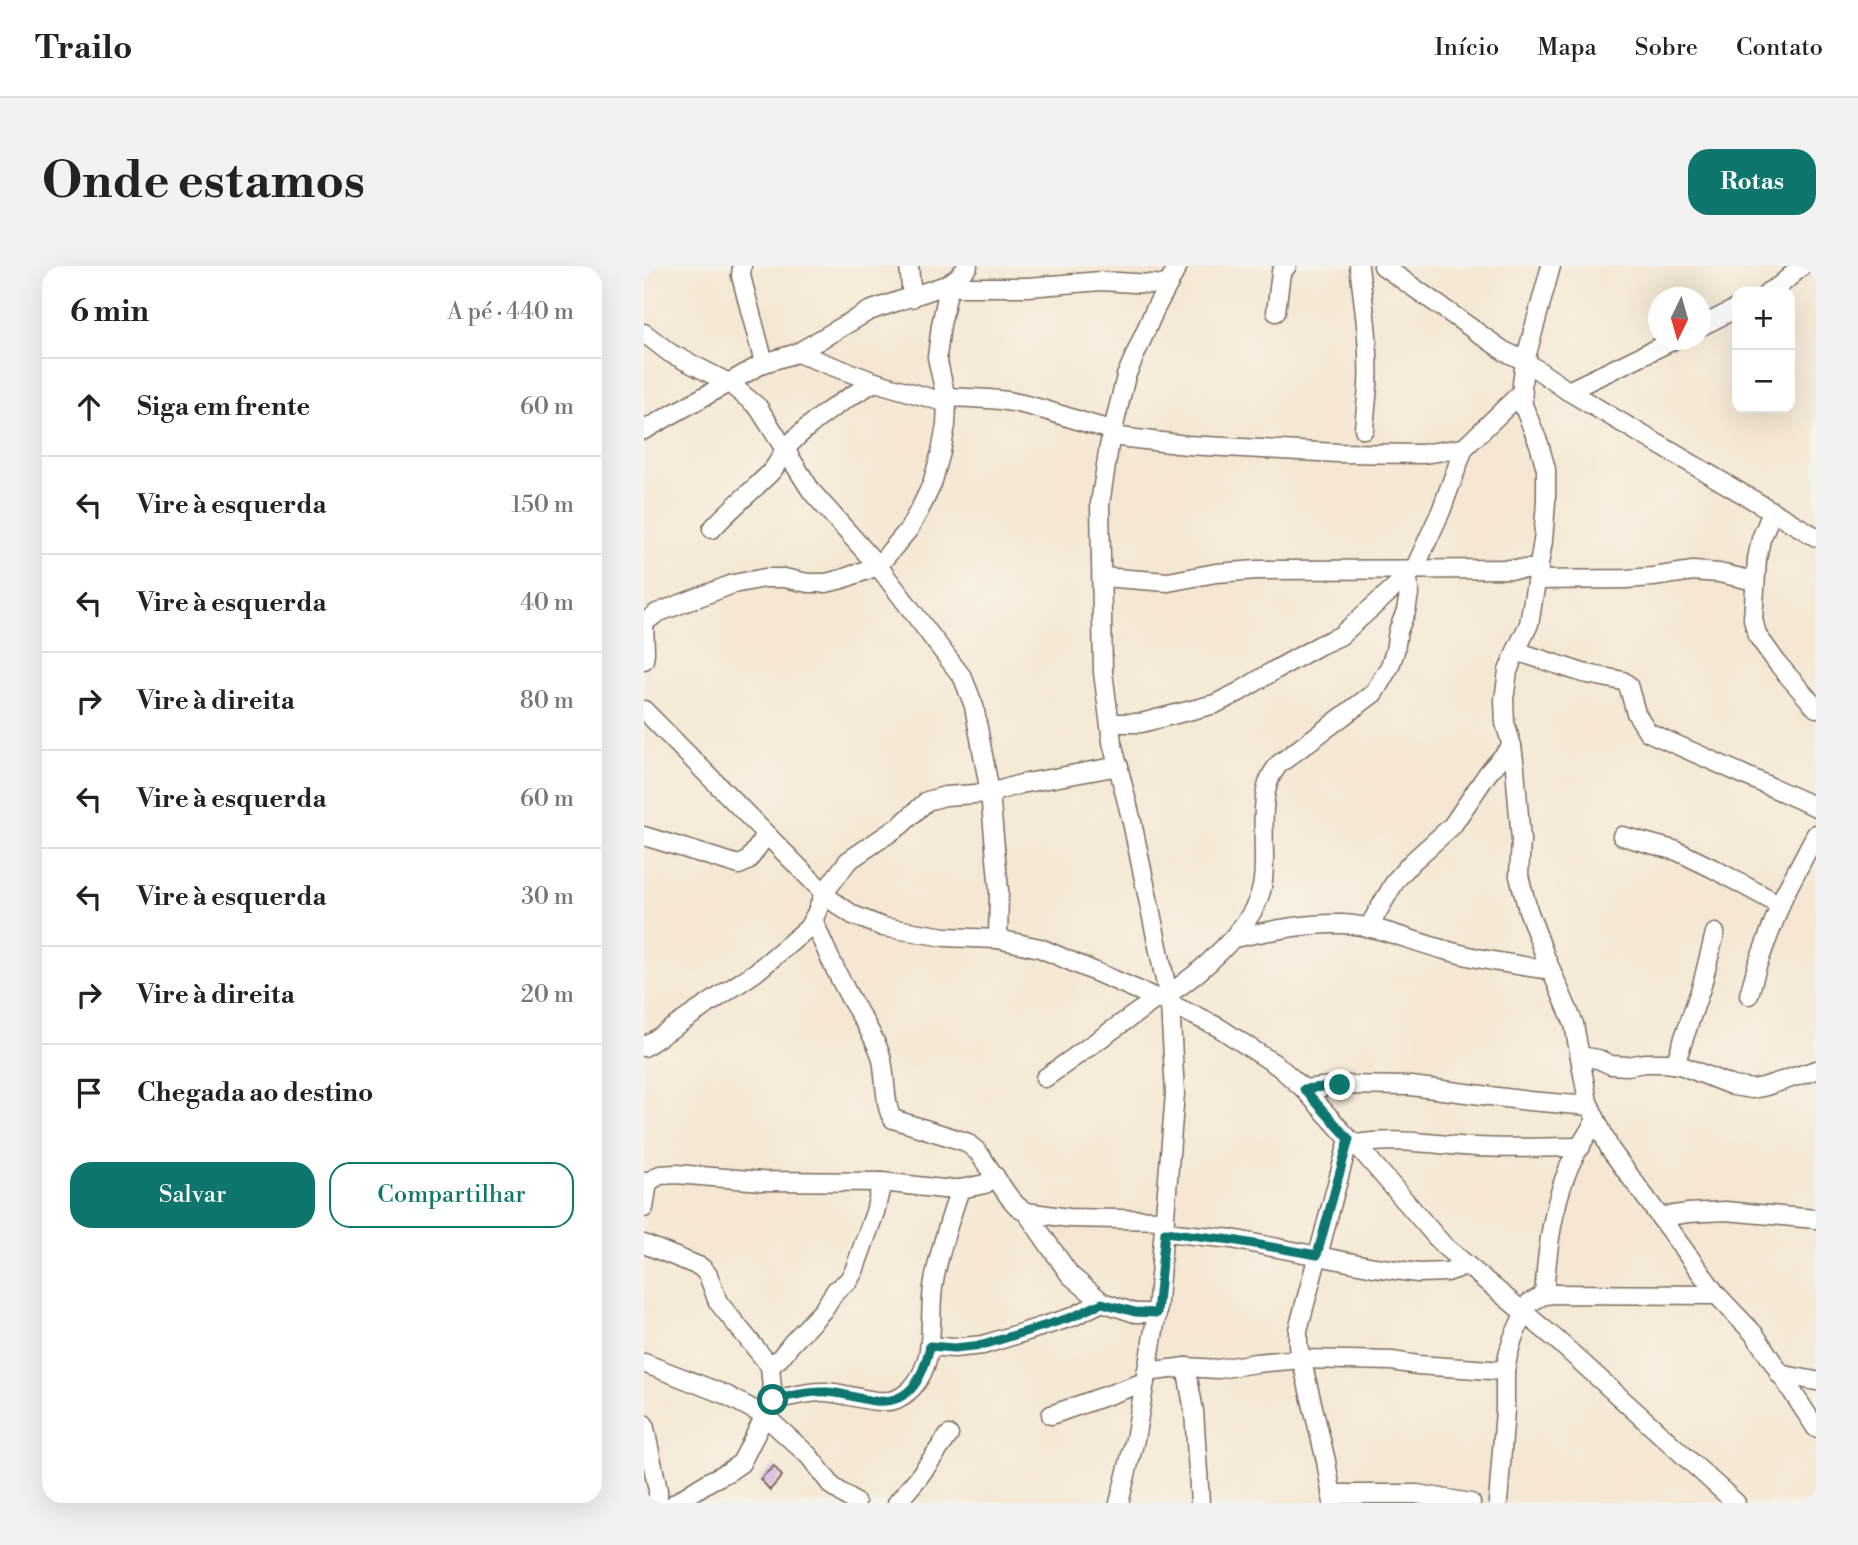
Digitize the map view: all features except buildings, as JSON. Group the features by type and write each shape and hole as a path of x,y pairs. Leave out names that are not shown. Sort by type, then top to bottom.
{"street":[{"path":"742,266 741,276 764,363"},
{"path":"909,266 912,298"},
{"path":"644,660 645,621 657,613 733,584 765,578 784,578 808,583 826,583 842,579 878,566 909,529 932,484 943,439 946,400 937,357 948,286 968,266"},
{"path":"1119,1503 1135,1439 1157,1313 1175,1093 1165,999 1112,742 1103,672 1100,504 1112,433 1126,376 1178,266"},
{"path":"1276,312 1281,272 1287,266"},
{"path":"1359,266 1368,365 1364,429"},
{"path":"1383,266 1504,351 1525,361 1568,391 1816,537"},
{"path":"1551,266 1525,361 1523,391 1523,405 1546,469 1546,501 1538,575 1529,624 1508,671 1504,700 1505,723 1512,746 1521,840 1519,876 1528,910 1574,1024 1581,1070 1593,1113 1611,1149 1717,1295 1755,1335 1816,1428"},
{"path":"1776,287 1802,266"},
{"path":"644,430 764,363 797,353 869,311 948,286 1028,287 1101,281 1168,285"},
{"path":"1711,322 1732,311"},
{"path":"644,333 670,353 729,383 758,407 813,492 878,566 963,678 974,706 990,793 999,891 998,939"},
{"path":"1568,391 1653,350"},
{"path":"797,353 875,382 946,400 989,399 1021,404 1112,433 1187,445 1338,453 1422,454 1464,448"},
{"path":"712,529 774,469 786,448 823,414 875,382"},
{"path":"1045,1078 1165,999 1234,938 1261,891 1263,828 1269,779 1279,764 1374,693 1390,666 1395,651 1398,631 1406,611 1411,573 1441,512 1464,448 1523,391"},
{"path":"1772,512 1761,539 1753,619 1757,635 1816,708"},
{"path":"1102,578 1168,582 1216,573 1257,570 1626,579 1653,578 1693,571 1719,573 1755,581"},
{"path":"1110,723 1141,723 1215,704 1340,636 1411,573"},
{"path":"1516,651 1583,673 1623,681 1629,685 1636,713 1648,732 1816,807"},
{"path":"644,710 824,893 853,915 883,927 945,937 998,939 1040,948 1165,999 1217,1027 1278,1066 1304,1089 1444,1246 1558,1341 1736,1503"},
{"path":"1368,928 1396,880 1452,826 1488,773 1512,746"},
{"path":"644,1047 756,972 808,928 824,893 848,862 901,825 927,801 945,796 990,793 1021,784 1119,766"},
{"path":"1749,995 1780,905 1816,834"},
{"path":"644,836 739,865 748,861 765,835"},
{"path":"1622,836 1677,851 1780,905"},
{"path":"813,919 823,946 881,1055 889,1115 893,1119 966,1142 978,1152 1017,1206 1026,1212 1070,1275 1102,1303 1135,1312 1157,1313"},
{"path":"1234,938 1285,927 1341,924 1368,928 1449,952 1551,970"},
{"path":"1675,1064 1703,985 1715,933"},
{"path":"1580,1056 1598,1059 1611,1065 1675,1064 1733,1086 1752,1089 1816,1070"},
{"path":"1304,1089 1340,1085 1411,1086 1529,1101 1593,1113"},
{"path":"1544,1295 1546,1259 1552,1227 1569,1166 1581,1147 1593,1113"},
{"path":"1352,1142 1481,1148 1581,1147"},
{"path":"1352,1142 1317,1255 1298,1330 1298,1345 1326,1461 1332,1498 1417,1494 1471,1503"},
{"path":"644,1209 646,1182 660,1175 762,1181 882,1182 943,1189 985,1184 995,1176"},
{"path":"770,1366 823,1310 836,1290 848,1282 875,1212 882,1182"},
{"path":"644,1363 726,1395 769,1408 824,1392 875,1401 894,1400 906,1394 925,1369 930,1346 933,1284 960,1189"},
{"path":"1660,1217 1725,1211 1816,1219"},
{"path":"1026,1212 1165,1226 1374,1267 1418,1273 1447,1272 1467,1265"},
{"path":"644,1244 701,1267 708,1275 719,1302 770,1366 769,1408 741,1463 675,1503"},
{"path":"1498,1503 1505,1371 1513,1338 1529,1303 1544,1295 1717,1295"},
{"path":"930,1346 954,1348 983,1345 1072,1317 1102,1303"},
{"path":"1051,1415 1145,1377 1186,1367 1218,1369 1302,1359 1392,1361 1505,1371"},
{"path":"1186,1367 1194,1411 1200,1503"},
{"path":"1779,1374 1816,1381"},
{"path":"769,1408 832,1486 856,1503"},
{"path":"644,1424 658,1490 658,1503"},
{"path":"897,1503 948,1435"}],"route":[{"path":"773,1400 812,1392 845,1394 875,1401 894,1400 906,1394 916,1384 925,1369 930,1346 954,1348 983,1345 1072,1317 1102,1303 1135,1312 1157,1313 1165,1232 1272,1246 1317,1255 1349,1139 1304,1089 1340,1085"}]}
